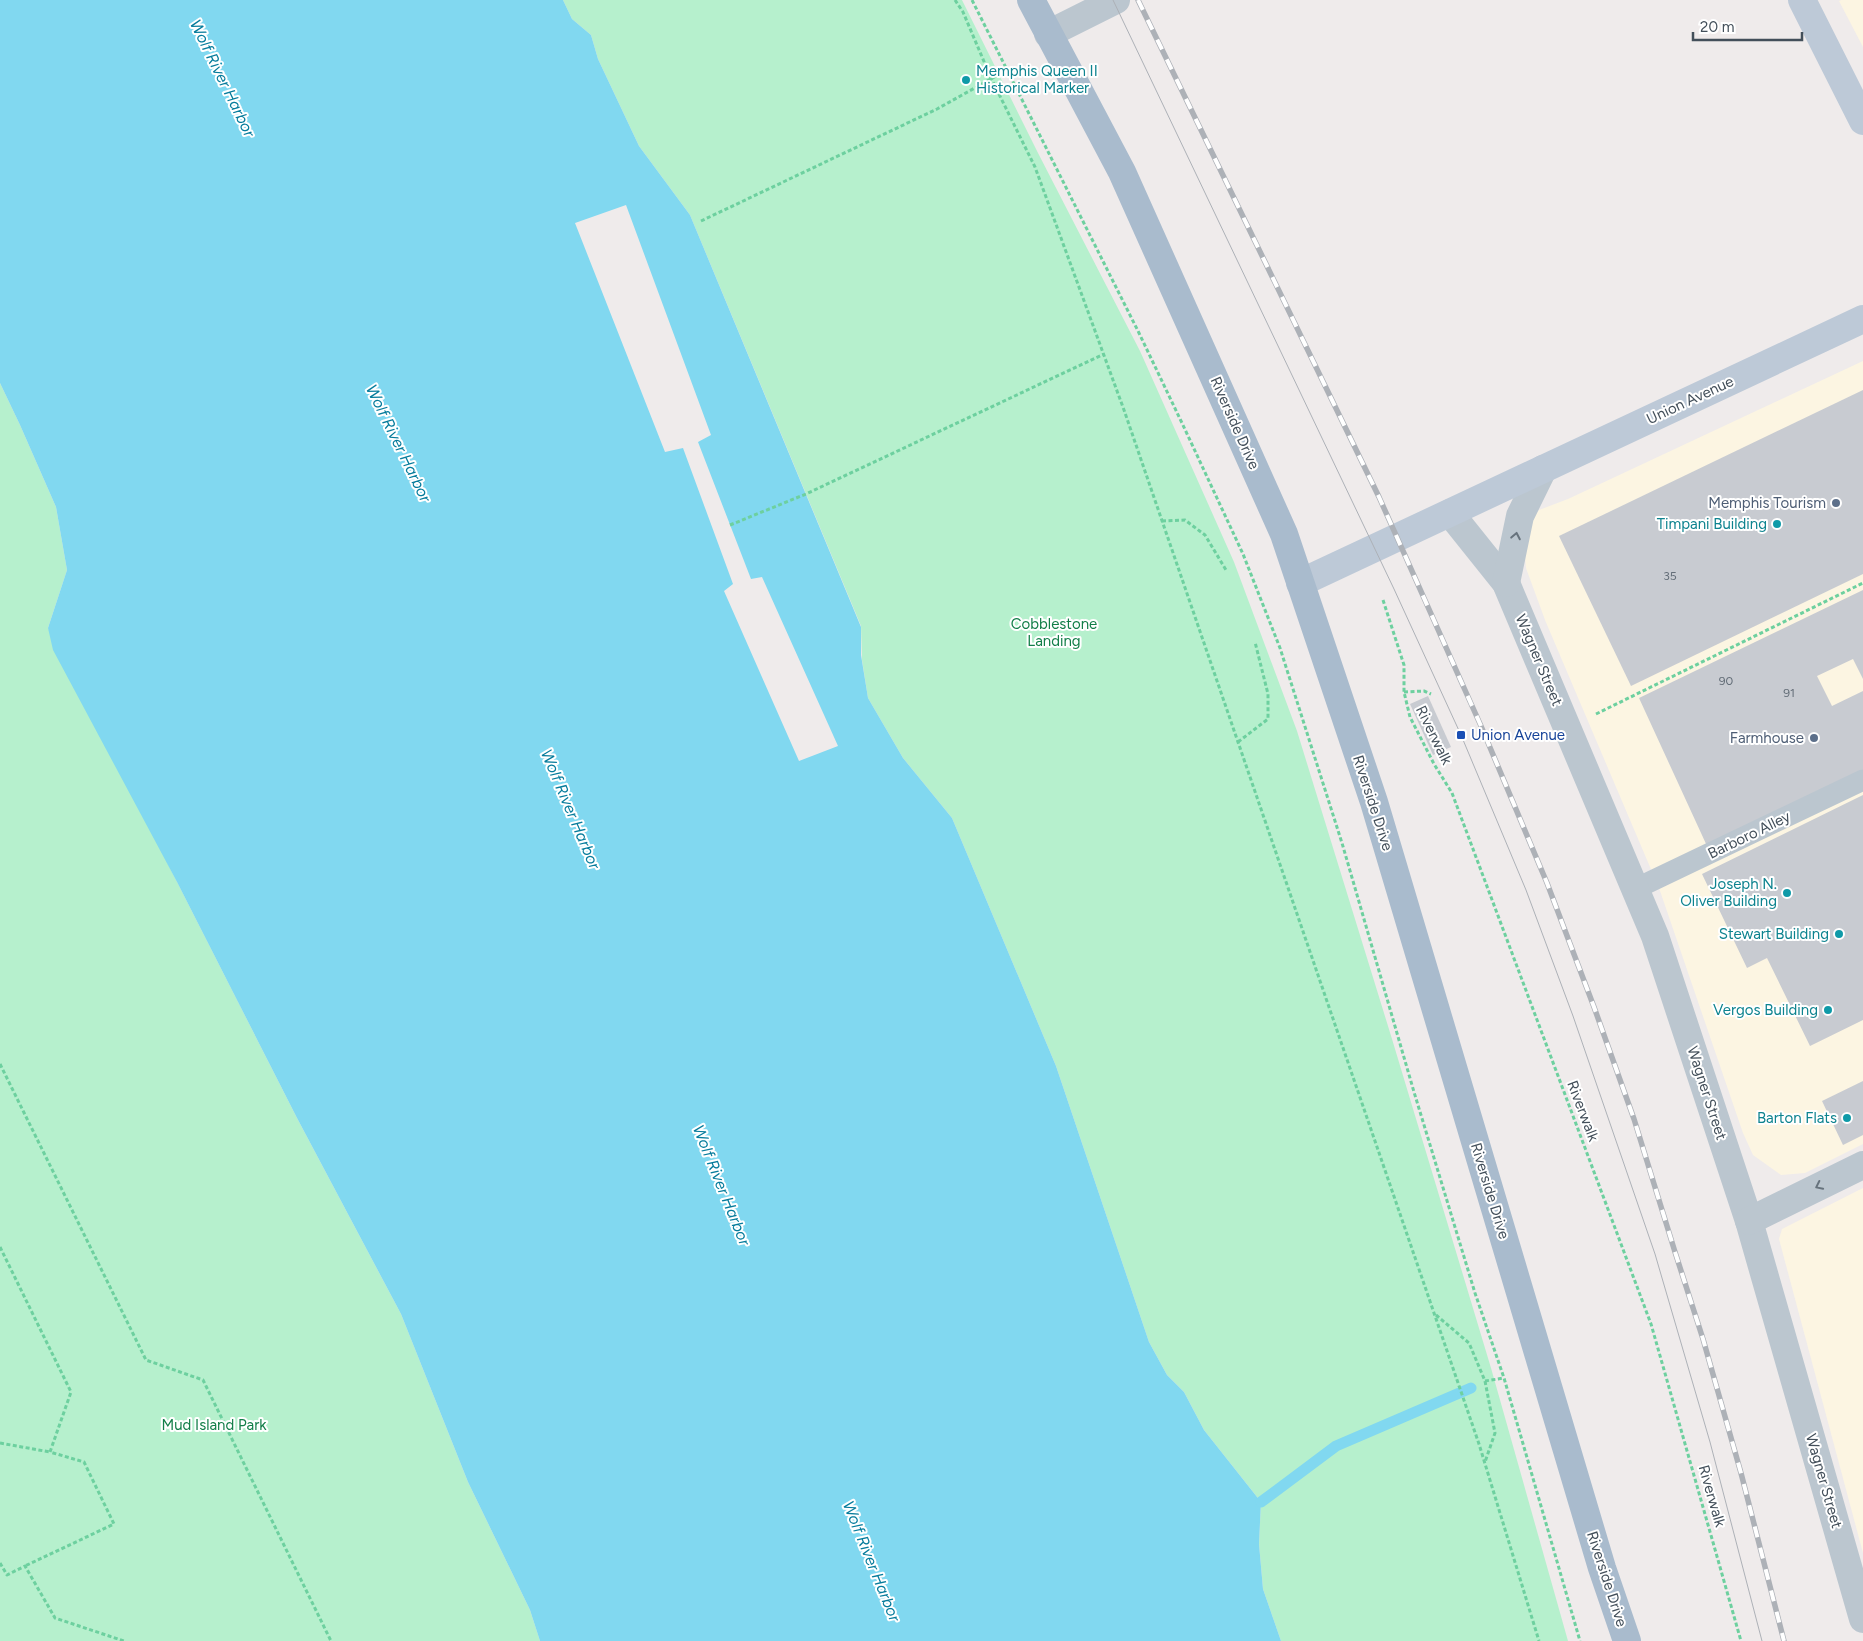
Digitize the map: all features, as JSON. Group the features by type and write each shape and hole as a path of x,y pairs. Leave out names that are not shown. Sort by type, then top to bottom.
{"main road":[{"name":"Riverside Drive","path":"1031,0 1122,172 1284,534 1374,802 1602,1568 1627,1641"},
{"path":"1803,0 1863,121"},
{"name":"Union Avenue","path":"1300,583 1863,319"}],"street":[{"path":"1048,34 1116,0"},
{"path":"1506,584 1520,516 1543,469"},
{"name":"Wagner Street","path":"1450,513 1497,569 1506,584 1655,936 1749,1221 1863,1619"},
{"path":"1749,1221 1863,1165"}],"lane":[{"name":"Barboro Alley","path":"1635,889 1863,780"}],"path":[{"path":"955,0 963,12 991,78 1034,167 1104,354 1435,1315 1485,1463 1539,1641"},
{"path":"972,0 1139,333 1182,423 1243,554 1280,648 1342,843 1472,1284 1504,1378 1580,1641"},
{"path":"701,221 937,108 1007,70"},
{"path":"730,525 806,494 1104,354"},
{"path":"1162,521 1185,520 1205,535 1226,570"},
{"path":"1594,715 1863,583"},
{"name":"Riverwalk","path":"1384,600 1404,665 1404,692 1410,717 1434,764 1452,793 1651,1324 1741,1641"},
{"path":"1238,742 1268,719 1268,694 1255,642"},
{"path":"1404,692 1424,691 1431,694"},
{"path":"0,1064 146,1360 203,1380 331,1641"},
{"path":"0,1247 71,1392 50,1452"},
{"path":"1435,1315 1469,1343 1486,1381 1495,1433 1485,1463"},
{"path":"1486,1381 1504,1378"},
{"path":"0,1443 50,1452 84,1462 114,1524 7,1575 0,1564"},
{"path":"25,1566 55,1618 124,1641"}],"shaded area":[{"path":"1863,0 1863,47 1839,1"},
{"path":"1863,361 1863,773 1653,874 1545,620 1526,568 1523,533 1528,523 1539,510 1568,499"},
{"path":"1863,788 1863,1144 1805,1173 1781,1175 1753,1155 1743,1133 1658,885"},
{"path":"1863,1188 1863,1553 1779,1239 1782,1229"}],"green space":[{"name":"Cobblestone Landing","path":"563,0 962,0 1140,351 1234,562 1297,731 1491,1368 1568,1641 1281,1641 1263,1589 1259,1544 1261,1502 1204,1430 1184,1392 1167,1375 1149,1342 1056,1066 952,818 903,758 868,698 862,660 861,626 690,215 639,146 598,59 591,35 572,19"},
{"name":"Mud Island Park","path":"0,383 56,507 67,570 48,628 297,1118 401,1314 468,1482 530,1610 540,1641 0,1641"}],"water":[{"name":"Wolf River Harbor","path":"0,0 563,0 572,19 591,35 598,59 639,146 690,215 861,627 861,655 868,698 903,758 952,818 1056,1066 1149,1342 1167,1375 1184,1392 1204,1430 1261,1502 1259,1544 1263,1589 1281,1641 540,1641 530,1610 468,1482 401,1314 297,1118 177,882 53,650 48,628 67,570 56,507 0,383"}],"pier":[{"path":"626,205 711,435 698,442 751,579 762,577 838,746 799,761 724,591 733,584 683,448 665,452 575,223"}],"building":[{"path":"1863,390 1863,574 1631,686 1559,536"},
{"path":"1863,590 1863,679 1853,659 1817,676 1832,706 1863,691 1863,770 1707,846 1639,698"},
{"path":"1428,696 1451,747 1433,755 1410,704"},
{"name":"Joseph N. Oliver Building","path":"1863,795 1863,1020 1810,1046 1767,958 1747,968 1702,874"},
{"name":"Barton Flats","path":"1863,1081 1863,1135 1843,1145 1822,1101"}],"waterway":[{"path":"1261,1502 1336,1446 1471,1388"}],"tram line":[{"path":"1113,0 1394,589 1461,735 1526,890 1573,1016 1655,1254 1710,1442 1762,1641"}],"railway":[{"path":"1138,0 1379,497 1481,726 1547,883 1634,1119 1703,1339 1741,1473 1784,1641"}],"place":[{"name":"Memphis Queen II Historical Marker","path":"966,80"},
{"name":"Memphis Tourism","path":"1836,503"},
{"name":"Timpani Building","path":"1777,524"},
{"name":"Union Avenue","path":"1461,735"},
{"name":"Farmhouse","path":"1814,738"},
{"name":"Joseph N. Oliver Building","path":"1787,893"},
{"name":"Stewart Building","path":"1839,934"},
{"name":"Vergos Building","path":"1828,1010"},
{"name":"Barton Flats","path":"1847,1118"}]}
